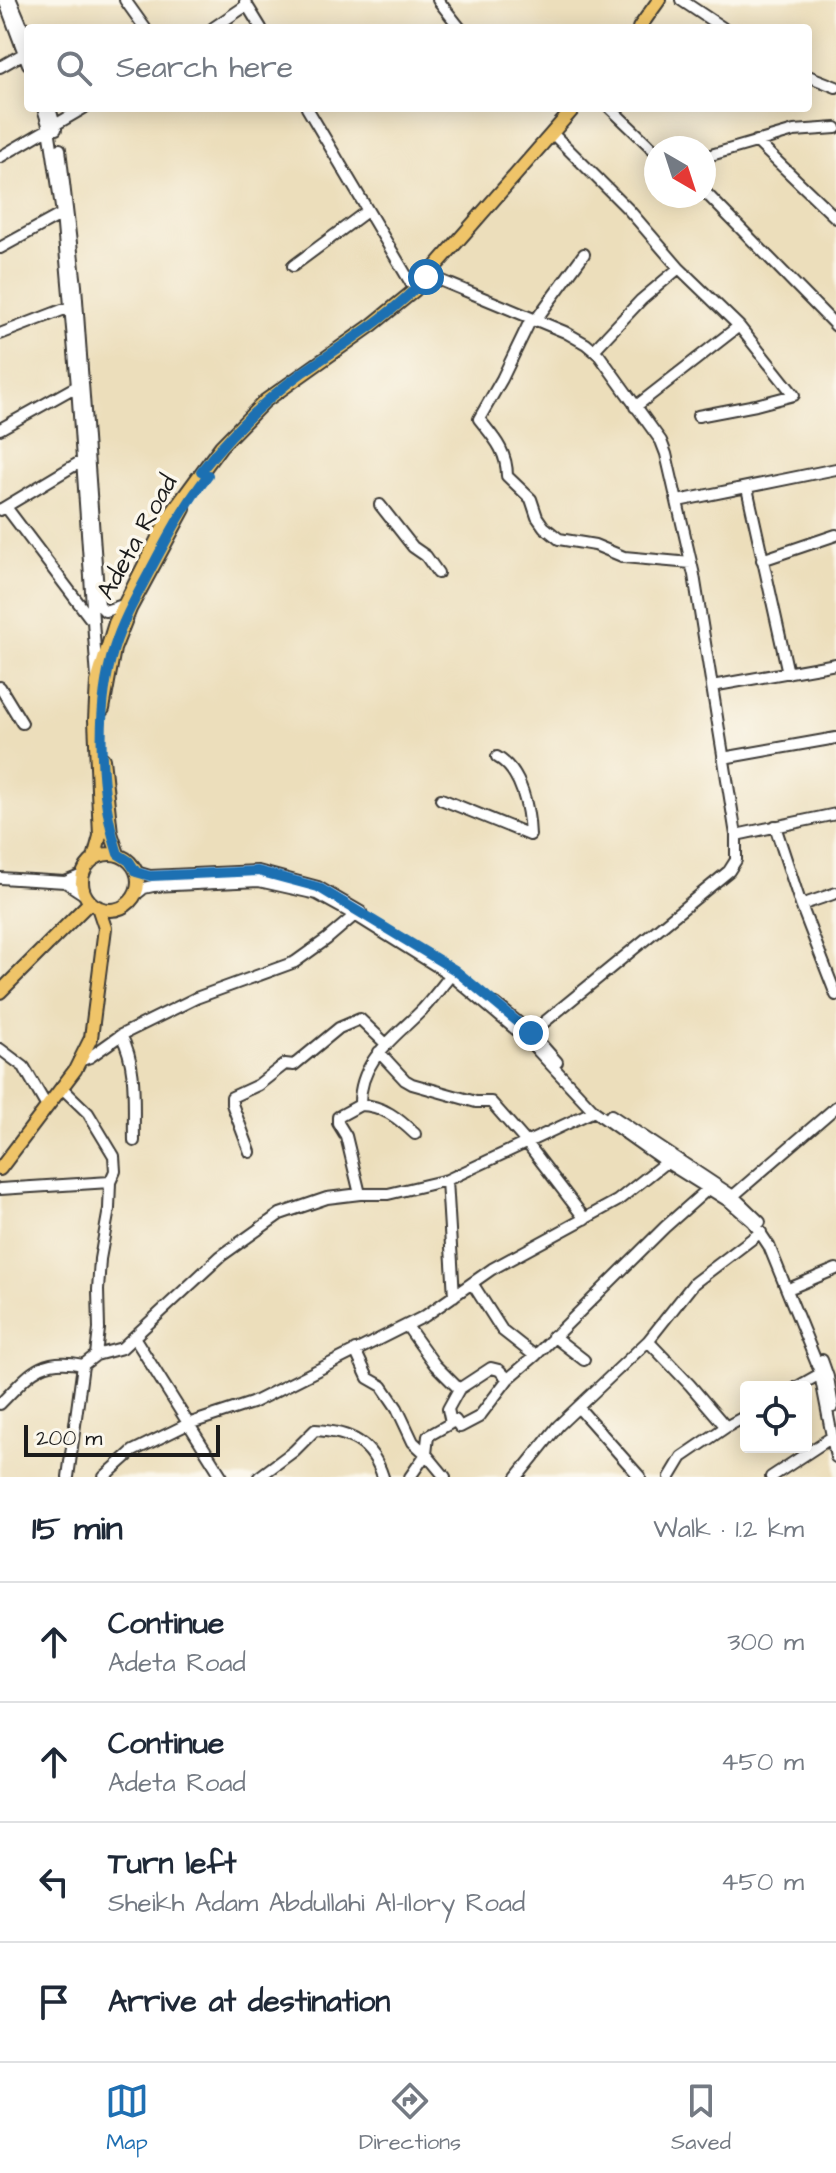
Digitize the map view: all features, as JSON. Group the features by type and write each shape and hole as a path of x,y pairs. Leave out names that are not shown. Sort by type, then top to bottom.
{"main road":[{"path":"642,24 659,0"},
{"path":"651,24 668,0"},
{"name":"Adeta Road","path":"118,854 111,833 101,721 114,649 130,609 204,473 221,446 265,401 372,325 415,290 571,112"},
{"name":"Adeta Road","path":"94,858 100,836 95,735 97,682 104,653 123,605 168,518 204,473 256,420 286,394 393,318 435,278 580,112"},
{"path":"0,1169 75,1070 93,1030 105,928 117,909 134,896 138,885 136,872 129,861 118,854 94,858 82,875 105,928"},
{"path":"91,901 117,909"},
{"path":"0,992 91,901"}],"street":[{"path":"4,0 24,49"},
{"path":"11,0 24,31"},
{"path":"125,0 142,24"},
{"path":"438,0 457,24"},
{"path":"681,0 717,24"},
{"path":"218,24 246,2 259,24"},
{"path":"0,67 24,57"},
{"path":"812,78 836,87"},
{"path":"45,112 52,126 65,175 99,605 105,611 123,605"},
{"path":"50,112 77,386 97,682"},
{"path":"0,157 77,112"},
{"path":"309,112 415,290"},
{"path":"614,112 644,141"},
{"path":"716,153 794,131 836,128"},
{"path":"557,138 629,210 679,268 739,326 794,395 698,416"},
{"path":"756,141 836,218"},
{"path":"716,203 836,326"},
{"path":"293,266 367,211"},
{"path":"0,248 62,214"},
{"path":"584,254 533,320 479,419 500,445 507,461 507,476 531,499 544,527 559,539 595,545 624,557 691,563"},
{"path":"594,350 641,300 679,268"},
{"path":"435,278 565,332 594,350 664,446 691,563 736,835 736,860 729,871 531,1033"},
{"path":"0,334 70,307"},
{"path":"635,407 739,326"},
{"path":"0,429 77,386"},
{"path":"80,462 3,508 91,619"},
{"path":"678,501 836,469"},
{"path":"747,488 788,673"},
{"path":"380,505 438,573"},
{"path":"762,560 836,535"},
{"path":"712,686 836,664"},
{"path":"0,687 22,723"},
{"path":"723,758 836,738"},
{"path":"441,799 530,835 529,819 518,781 497,757"},
{"path":"736,835 836,814"},
{"path":"775,826 836,995"},
{"path":"136,872 150,876 258,871 318,887 355,915 451,975 527,1039 594,1111 733,1196 749,1209 765,1229 793,1287 820,1374 834,1433"},
{"path":"0,878 65,882 82,875"},
{"path":"134,896 144,888 153,886 259,881 317,894 342,904 455,970 531,1033 599,1106 666,1162 730,1202 761,1232 828,1377 836,1457"},
{"path":"65,882 91,901"},
{"path":"801,905 836,893"},
{"path":"79,1061 121,1035 196,998 295,962 355,915"},
{"path":"360,1105 366,1076 382,1048 451,975"},
{"path":"250,1152 232,1097 258,1085 285,1064 294,1065 339,1028 360,1019 405,1080 476,1102 491,1102 585,1219"},
{"path":"121,1035 128,1048 132,1073 134,1141"},
{"path":"0,1049 24,1067 47,1107"},
{"path":"61,1087 88,1113 114,1156 115,1171 110,1182 109,1209 100,1259 96,1355"},
{"path":"360,1194 346,1136 338,1117 360,1105 372,1105 386,1111 415,1134"},
{"path":"733,1196 836,1107"},
{"path":"68,1477 83,1365 96,1355 116,1351 221,1256 280,1214 327,1198 388,1194 447,1180 594,1111"},
{"path":"104,1477 133,1451 188,1424 252,1403 407,1326 537,1243 617,1201 666,1162"},
{"path":"447,1180 454,1296"},
{"path":"0,1189 110,1182"},
{"path":"410,1477 426,1454 428,1436 455,1420 460,1427 479,1417 508,1379 709,1188"},
{"path":"517,1477 558,1426 648,1341 694,1283 761,1232"},
{"path":"793,1287 836,1269"},
{"path":"472,1283 502,1330 535,1356"},
{"path":"407,1326 435,1365 459,1389"},
{"path":"553,1336 584,1360"},
{"path":"134,1337 222,1477"},
{"path":"648,1341 726,1427"},
{"path":"355,1350 368,1378 382,1386 413,1442 445,1477"},
{"path":"0,1404 33,1372 45,1365 61,1360 83,1365"},
{"path":"451,1423 448,1409 459,1389 491,1368 499,1370 508,1379"},
{"path":"808,1381 820,1374"},
{"path":"578,1407 640,1477"},
{"path":"670,1477 682,1457 740,1419"},
{"path":"259,1477 294,1451 315,1430 328,1430 359,1441 379,1461 383,1477"},
{"path":"771,1477 834,1433"}],"route":[{"path":"426,277 415,290 372,325 265,401 201,471 208,475 176,521 130,609 114,649 101,721 111,833 118,854 129,861 136,872 150,876 258,871 318,887 455,970 531,1033"}]}
